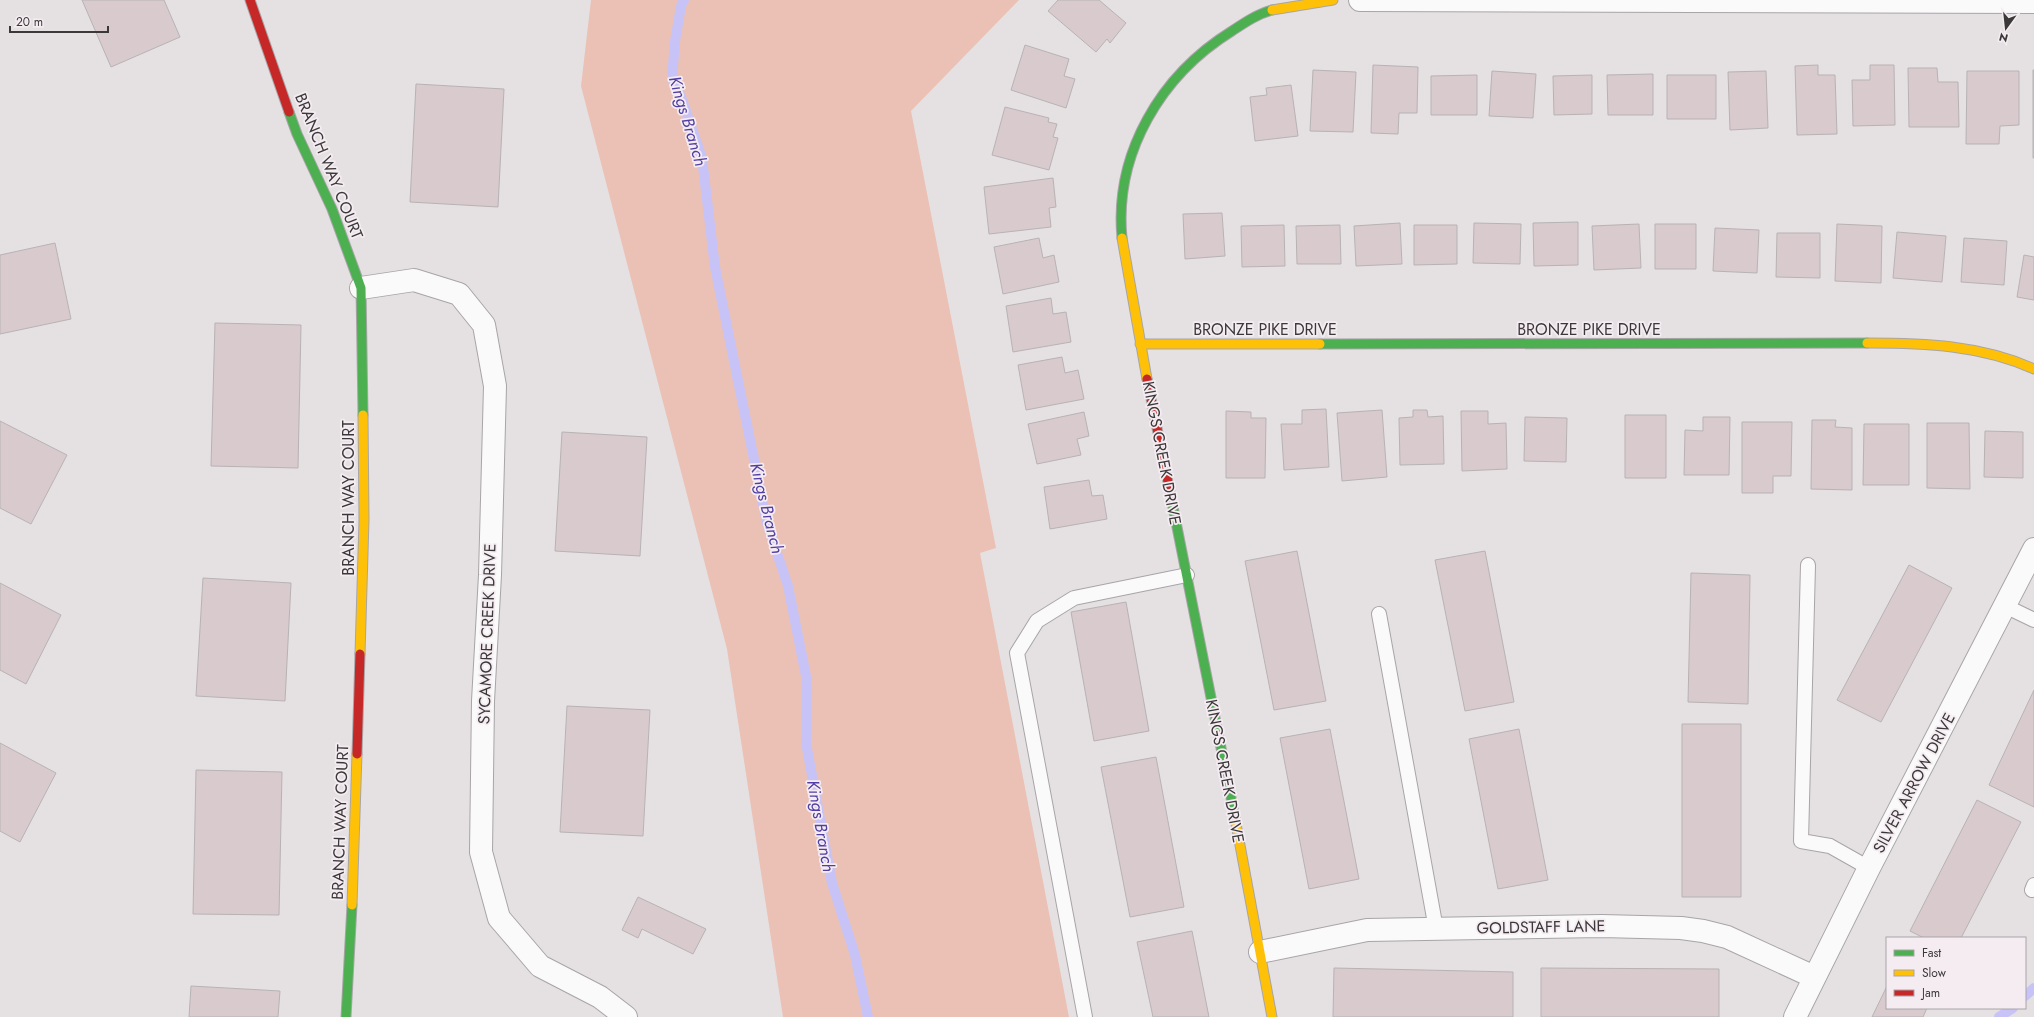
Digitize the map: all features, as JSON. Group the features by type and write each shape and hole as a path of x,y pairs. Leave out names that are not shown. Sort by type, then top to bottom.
{"street":[{"name":"BRANCH WAY COURT","path":"250,0 297,134 332,209 362,288 364,520 354,875 346,1017"},
{"name":"KINGS CREEK DRIVE","path":"1272,1017 1187,575 1140,344 1126,267 1121,223 1124,185 1135,148 1151,109 1175,76 1200,52 1226,34 1262,13 1297,4 1333,0"},
{"path":"1360,0 2034,2"},
{"name":"SYCAMORE CREEK DRIVE","path":"362,288 414,280 459,294 484,325 495,386 490,575 483,701 481,852 499,918 540,966 600,997 626,1017"},
{"name":"BRONZE PIKE DRIVE","path":"1140,344 1954,345 1989,351 2034,369"},
{"name":"SILVER ARROW DRIVE","path":"1795,1017 1869,868 2034,549"},
{"name":"GOLDSTAFF LANE","path":"1260,952 1367,930 1602,926 1681,928 1727,937 1814,977"}],"lane":[{"path":"1808,565 1801,841 1830,846 1869,868"},
{"path":"1085,1017 1017,653 1037,621 1074,598 1187,575"},
{"path":"2005,606 2034,620"},
{"path":"1379,614 1436,929"}],"shaded area":[{"path":"591,0 1019,0 911,111 996,548 980,553 1069,1017 783,1017 727,649 581,86"}],"building":[{"path":"82,0 164,0 180,37 111,67"},
{"path":"1058,0 1099,0 1126,23 1110,43 1107,39 1096,52 1048,11"},
{"path":"1025,45 1069,59 1064,76 1075,79 1066,108 1011,90"},
{"path":"1373,65 1418,67 1417,113 1399,113 1398,134 1371,133"},
{"path":"1818,65 1818,75 1835,75 1837,134 1797,135 1795,66"},
{"path":"1870,65 1894,65 1895,125 1853,126 1852,80 1870,80"},
{"path":"1908,68 1937,68 1938,82 1958,82 1959,127 1909,127"},
{"path":"1313,70 1356,72 1353,132 1310,131"},
{"path":"2034,70 2034,158 2033,158"},
{"path":"1492,71 1536,74 1533,118 1489,116"},
{"path":"1766,71 1768,128 1730,130 1728,72"},
{"path":"1967,71 2019,71 2019,125 2000,126 1999,144 1966,144"},
{"path":"1653,74 1653,115 1608,115 1607,75"},
{"path":"1477,75 1477,115 1431,115 1431,76"},
{"path":"1592,75 1592,114 1554,115 1553,76"},
{"path":"1667,75 1716,75 1716,119 1667,119"},
{"path":"416,84 504,89 498,207 410,202"},
{"path":"1291,85 1298,136 1255,141 1250,97 1267,95 1266,88"},
{"path":"1005,107 1049,118 1048,122 1057,124 1053,137 1058,138 1049,170 992,155"},
{"path":"1053,178 1056,207 1049,208 1051,227 989,234 984,187"},
{"path":"1222,213 1225,256 1185,259 1183,214"},
{"path":"1578,222 1578,265 1534,266 1533,223"},
{"path":"1400,223 1402,264 1356,266 1354,226"},
{"path":"1474,223 1521,224 1520,264 1473,263"},
{"path":"1639,224 1641,268 1594,270 1592,226"},
{"path":"1655,224 1696,224 1696,269 1655,269"},
{"path":"1837,224 1882,226 1881,283 1835,281"},
{"path":"1284,225 1285,266 1242,267 1241,226"},
{"path":"1340,225 1341,264 1297,264 1296,226"},
{"path":"1414,225 1457,225 1457,264 1414,265"},
{"path":"1715,228 1759,230 1757,273 1713,271"},
{"path":"1897,232 1946,236 1942,282 1893,278"},
{"path":"1777,233 1820,233 1820,278 1776,277"},
{"path":"1039,238 1043,258 1054,255 1059,282 1003,294 994,247"},
{"path":"1964,238 2007,241 2004,285 1961,282"},
{"path":"55,243 71,319 0,334 0,255"},
{"path":"2024,255 2034,257 2034,300 2017,297"},
{"path":"1051,298 1053,314 1066,312 1071,342 1013,352 1006,306"},
{"path":"215,323 301,325 298,468 211,466"},
{"path":"1062,357 1065,373 1078,370 1084,399 1026,410 1018,365"},
{"path":"1326,409 1329,467 1284,470 1281,424 1302,424 1302,410"},
{"path":"1382,410 1387,477 1342,481 1337,413"},
{"path":"1413,410 1427,410 1428,417 1443,416 1444,464 1400,465 1399,418 1413,417"},
{"path":"1226,411 1251,412 1251,418 1266,418 1265,478 1226,478"},
{"path":"1461,411 1488,411 1488,424 1506,423 1507,469 1462,471"},
{"path":"1084,412 1089,436 1077,439 1081,455 1037,464 1028,424"},
{"path":"1625,415 1666,415 1666,478 1625,478"},
{"path":"1525,417 1567,418 1566,462 1524,461"},
{"path":"1703,417 1730,417 1729,475 1684,475 1685,430 1703,431"},
{"path":"1812,420 1836,420 1835,427 1852,428 1852,490 1811,489"},
{"path":"0,421 67,455 31,524 0,508"},
{"path":"1742,422 1792,422 1791,476 1773,476 1773,493 1742,493"},
{"path":"1927,423 1969,423 1970,489 1927,488"},
{"path":"1864,424 1909,424 1909,485 1863,485"},
{"path":"1985,431 2023,432 2023,478 1984,477"},
{"path":"562,432 647,437 640,556 555,551"},
{"path":"1089,480 1092,496 1103,495 1107,519 1050,529 1044,487"},
{"path":"1297,551 1326,701 1274,710 1245,561"},
{"path":"1485,551 1514,702 1465,711 1435,560"},
{"path":"1909,565 1952,588 1881,722 1837,700"},
{"path":"1691,573 1750,575 1748,704 1688,702"},
{"path":"203,578 291,583 285,701 196,696"},
{"path":"0,583 61,615 26,684 0,670"},
{"path":"1126,602 1149,731 1094,741 1071,612"},
{"path":"2034,690 2034,807 1989,785"},
{"path":"567,706 650,710 643,836 560,832"},
{"path":"1682,724 1741,724 1741,897 1682,897"},
{"path":"1330,729 1359,879 1309,889 1280,738"},
{"path":"1519,729 1548,880 1498,889 1469,739"},
{"path":"0,743 56,773 20,842 0,831"},
{"path":"1156,757 1184,907 1130,917 1101,767"},
{"path":"196,770 282,772 279,915 193,914"},
{"path":"1977,800 2021,822 1962,937 1922,937 1910,931"},
{"path":"638,897 706,929 693,954 642,929 638,938 622,930"},
{"path":"1192,931 1209,1017 1153,1017 1137,942"},
{"path":"1334,968 1513,972 1513,1017 1333,1017"},
{"path":"1541,968 1719,969 1719,1017 1541,1017"},
{"path":"191,986 280,991 278,1017 189,1017"},
{"path":"1886,988 1886,1009 1927,1009 1923,1017 1872,1017"}],"waterway":[{"name":"Kings Branch","path":"684,0 681,6 675,41 672,79 681,97 702,158 715,267 767,523 788,586 807,681 806,743 832,883 855,955 868,1017"},
{"path":"2026,995 2034,988"},
{"path":"1999,1017 2011,1009"}],"traffic: fast":[{"path":"1122,238 1122,207 1126,176 1135,147 1147,119 1164,93 1184,70 1207,49 1246,22 1272,10"},
{"path":"289,112 297,134 332,209 361,288 363,415"},
{"path":"1320,344 1867,343"},
{"path":"1169,487 1234,813"},
{"path":"346,1017 352,905"}],"traffic: slow":[{"path":"1272,10 1333,0"},
{"path":"1122,238 1147,379"},
{"path":"1867,343 1931,345 1973,350 2014,361 2034,369"},
{"path":"1140,344 1320,344"},
{"path":"360,654 364,520 363,415"},
{"path":"352,905 357,754"},
{"path":"1234,813 1272,1017"}],"traffic: jam":[{"path":"250,0 289,112"},
{"path":"1147,379 1169,487"},
{"path":"357,754 360,654"}]}
